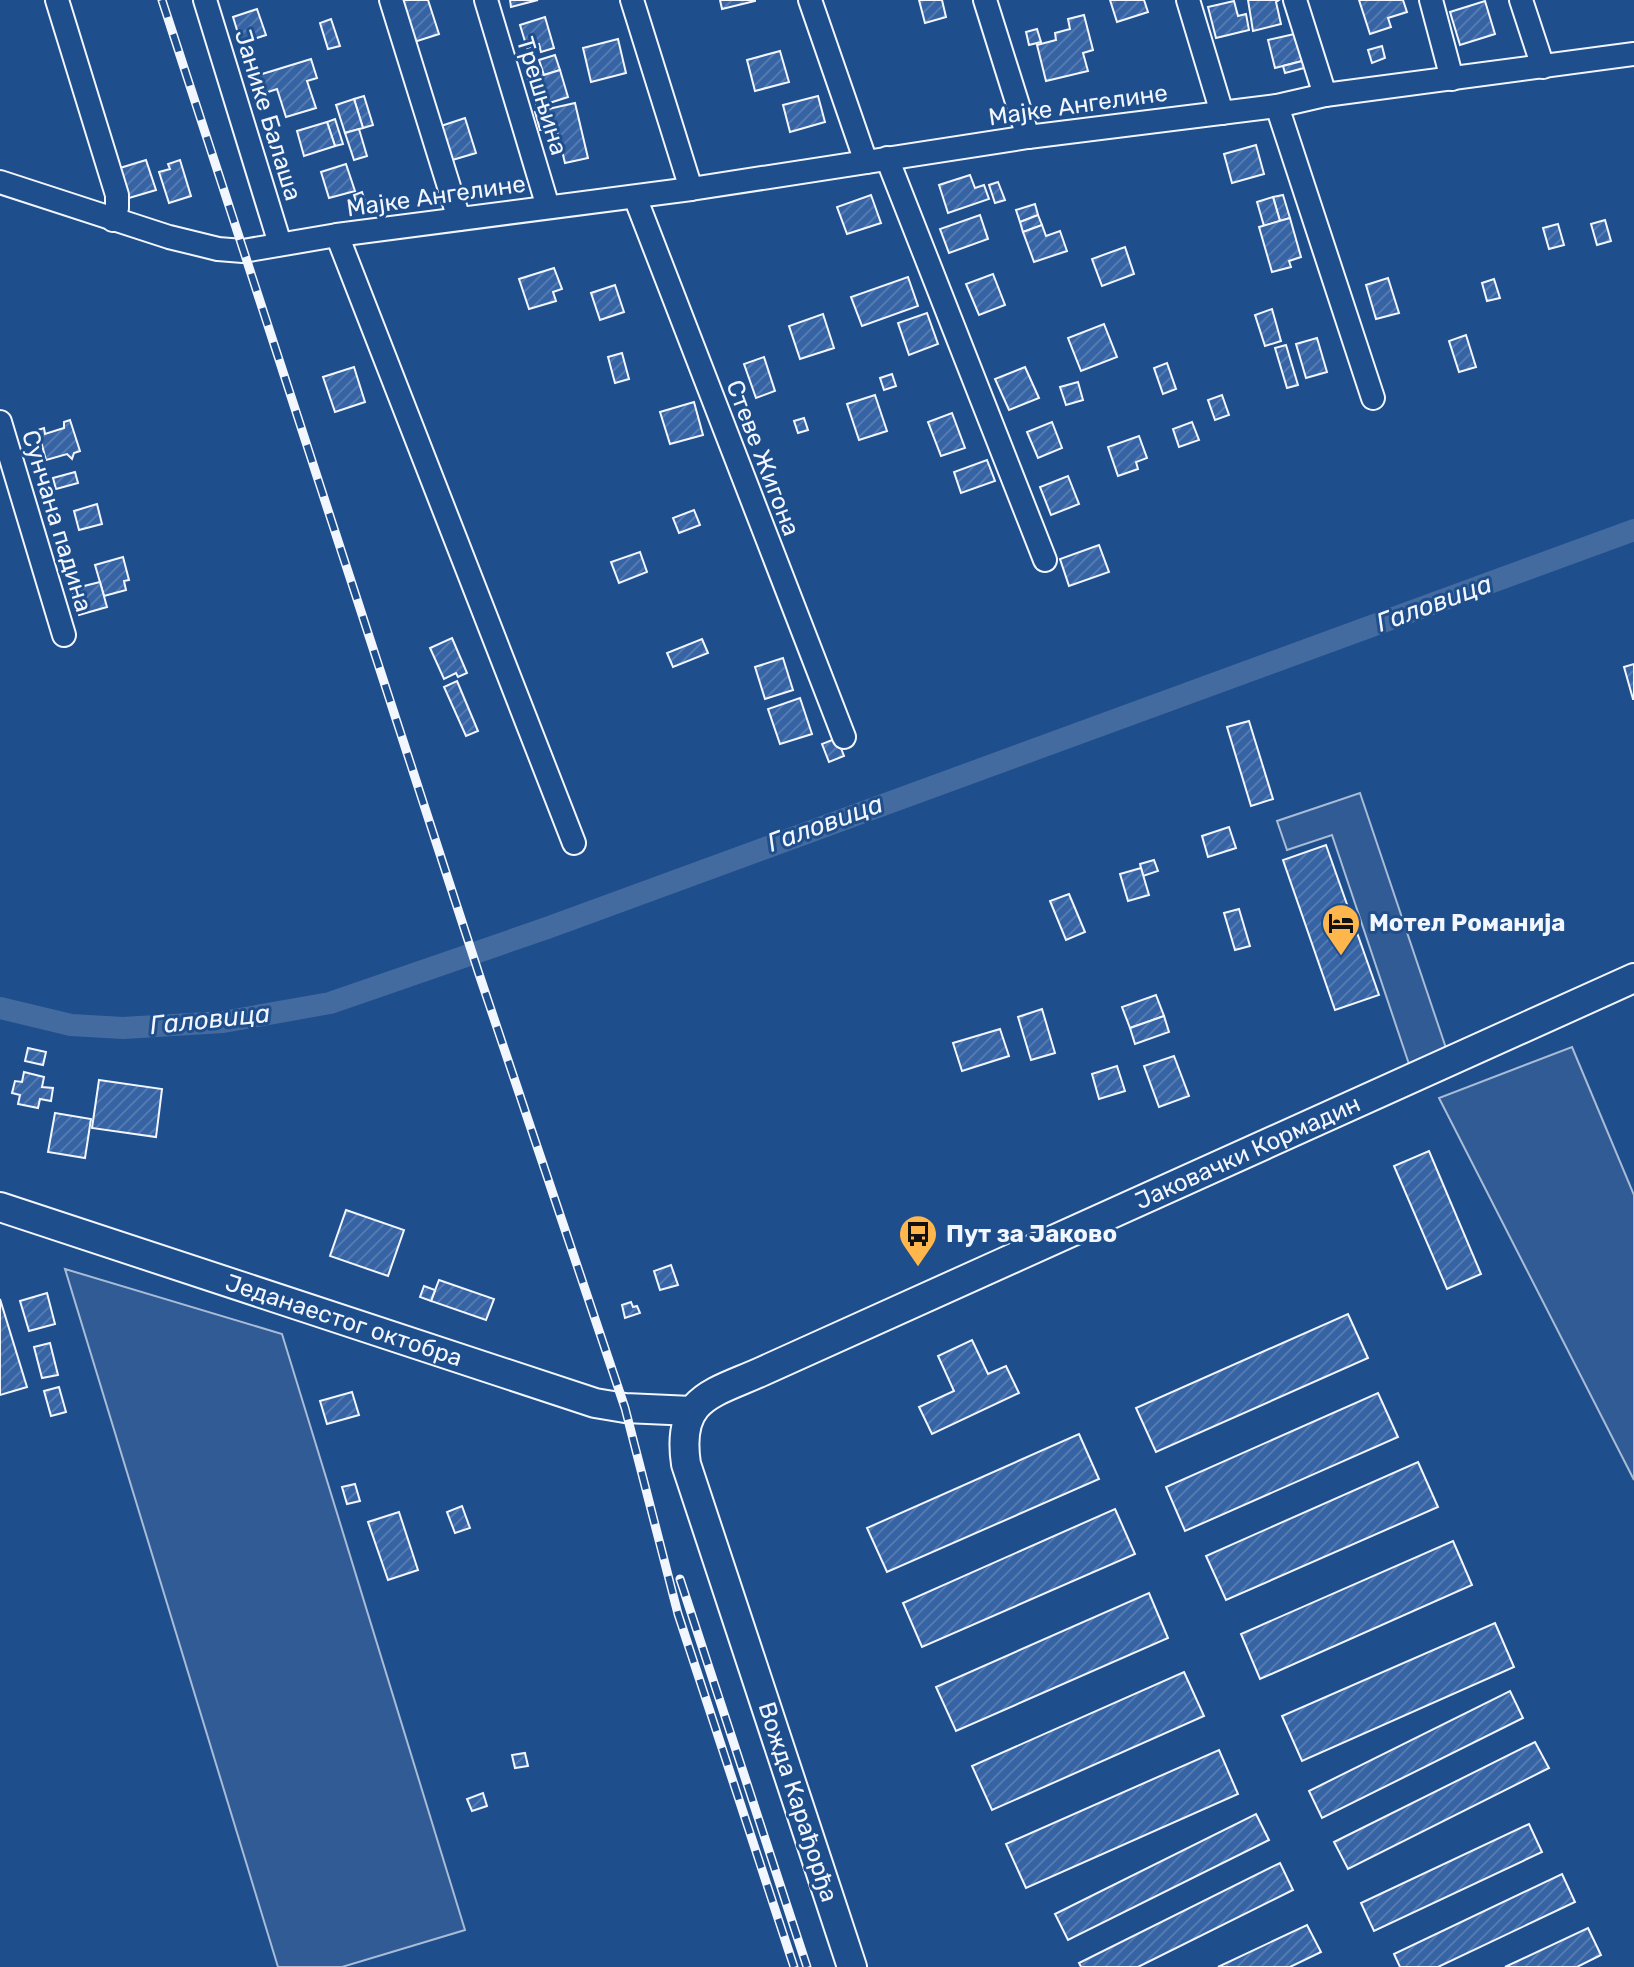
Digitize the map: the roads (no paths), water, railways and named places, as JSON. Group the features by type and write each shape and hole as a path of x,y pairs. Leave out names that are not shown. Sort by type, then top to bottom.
{"main road":[{"name":"Јаковачки Кормадин","path":"692,1411 707,1396 1634,978"},
{"name":"Једанаестог октобра","path":"0,1207 595,1403 625,1408 692,1411"},
{"name":"Вожда Карађорђа","path":"692,1411 686,1421 683,1438 686,1464 852,1967"}],"street":[{"path":"57,0 117,195 113,220"},
{"name":"Јанике Балаша","path":"205,0 280,244"},
{"path":"391,0 459,219"},
{"name":"Трешњина","path":"486,0 548,207"},
{"path":"632,0 691,189"},
{"path":"810,0 1045,560"},
{"path":"985,0 1028,137"},
{"path":"1188,0 1222,113"},
{"path":"1295,0 1325,95"},
{"path":"1431,0 1452,79"},
{"path":"1521,0 1543,67"},
{"name":"Мајке Ангелине","path":"0,182 113,220 218,249 243,251 337,235 691,189 1028,137 1277,106 1325,95 1634,54"},
{"path":"1277,106 1373,398"},
{"name":"Стеве Жигона","path":"635,197 844,737"},
{"path":"337,235 574,843"},
{"name":"Сунчана падина","path":"0,422 64,635"}],"waterway":[{"name":"Галовица","path":"0,1008 71,1025 123,1028 223,1022 330,1003 547,928 1634,530"}],"railway":[{"path":"162,0 478,971 625,1408 678,1614 794,1967"},
{"path":"680,1579 807,1967"}],"place":[{"name":"Мотел Романија","path":"1341,957"},
{"name":"Пут за Јаково","path":"918,1268"}]}
